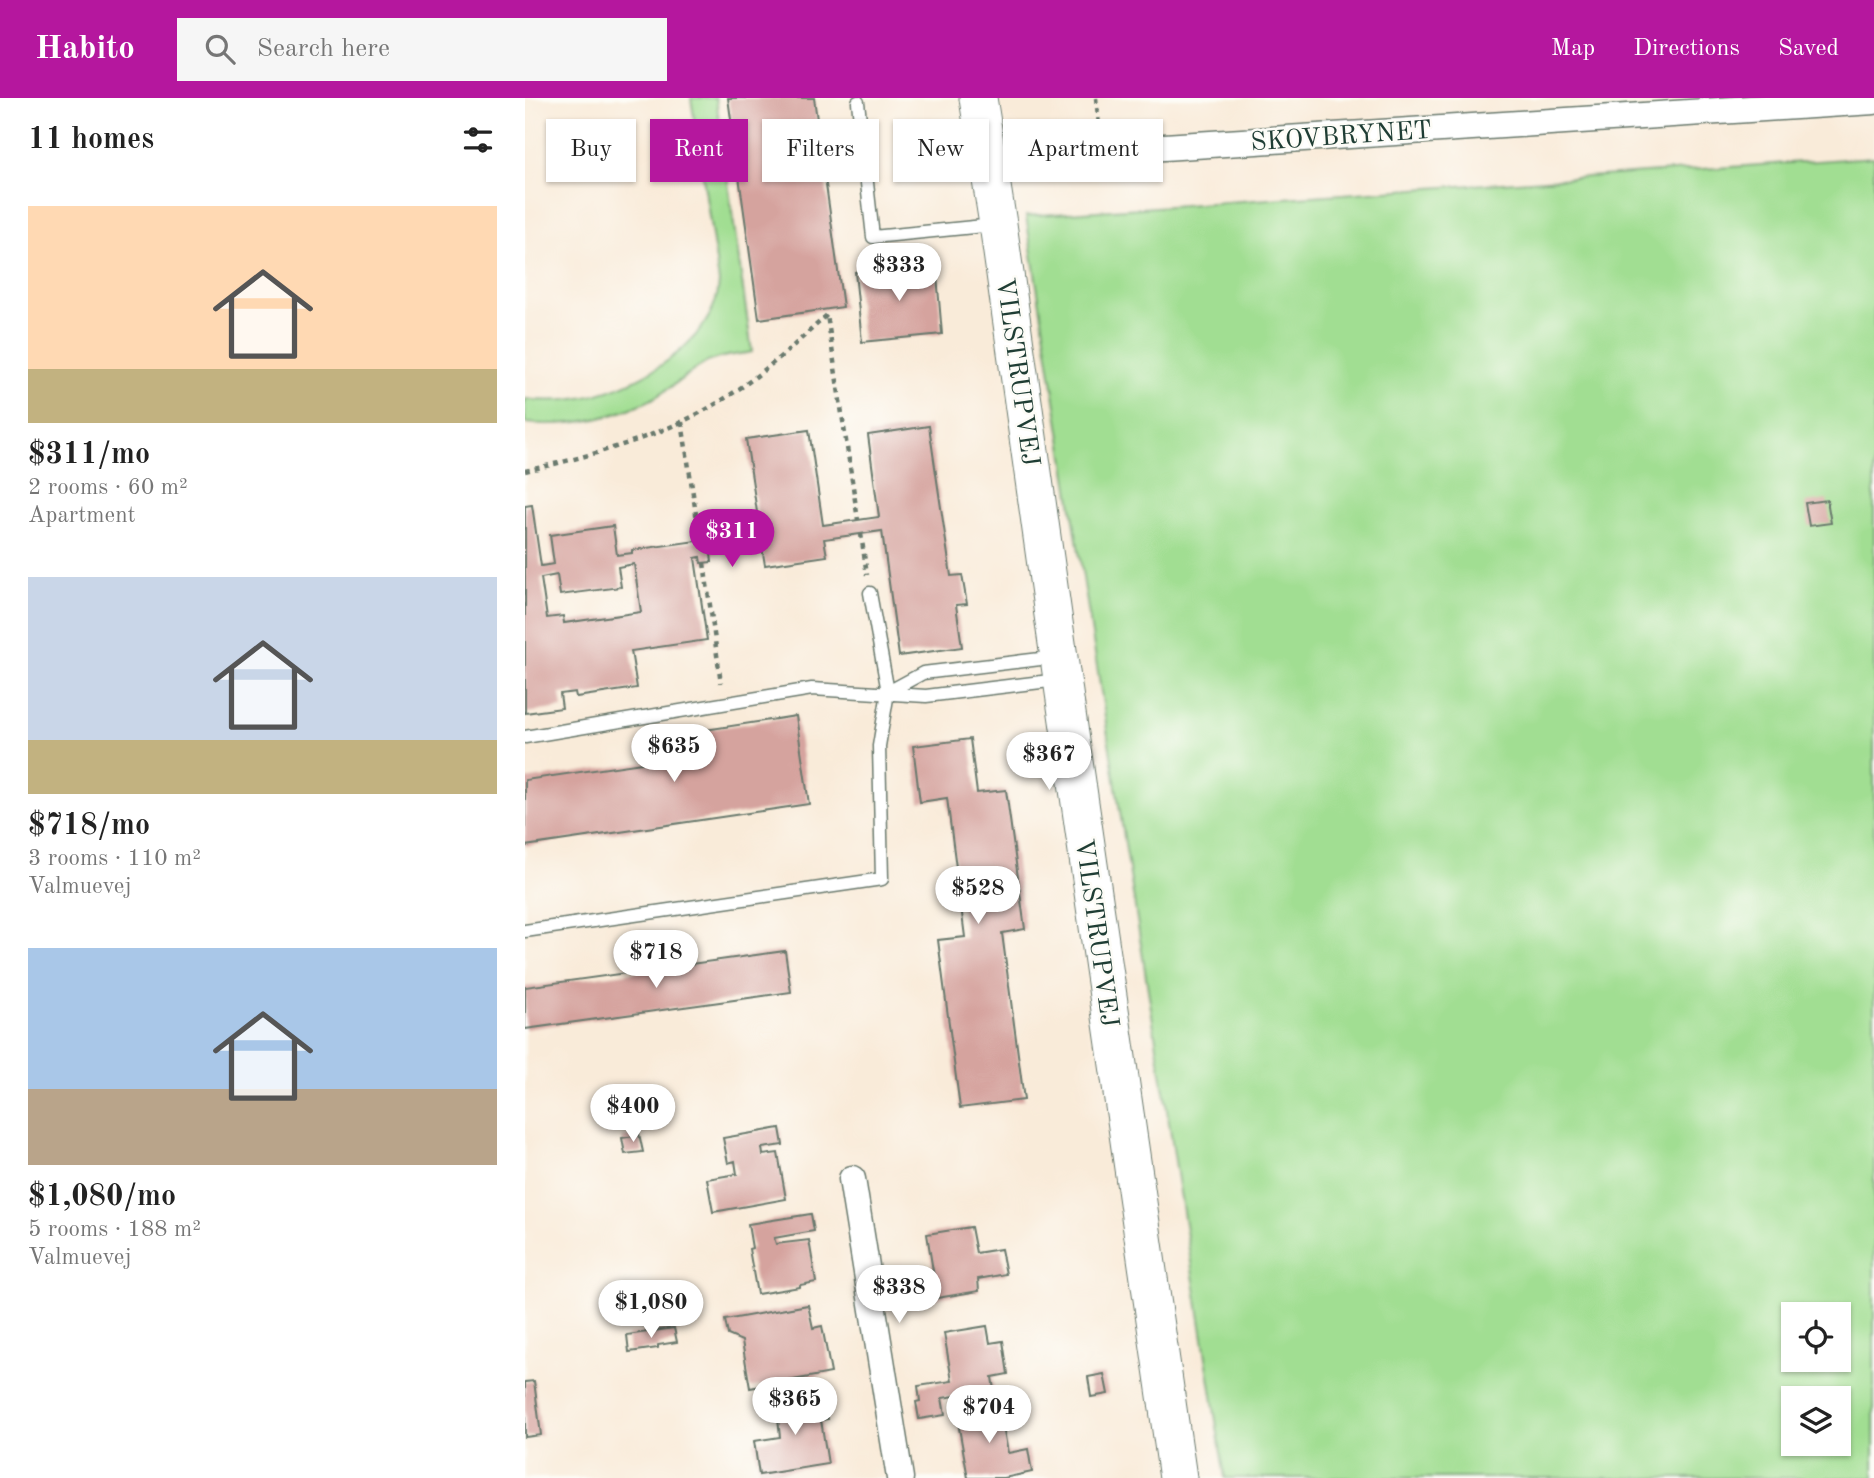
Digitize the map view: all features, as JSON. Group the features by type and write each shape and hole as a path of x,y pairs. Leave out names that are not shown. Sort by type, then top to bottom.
{"street":[{"name":"VILSTRUPVEJ","path":"978,98 1178,1478"},
{"name":"SKOVBRYNET","path":"1163,147 1874,101"},
{"path":"852,1179 900,1478"}],"lane":[{"path":"858,102 873,237 998,224"},
{"path":"525,932 882,879 879,746 888,692 870,593"},
{"path":"888,692 923,674 1060,668"},
{"path":"525,737 812,689 926,696 1060,668"}],"path":[{"path":"525,471 594,455 682,422 735,392 764,371 827,315 858,520"},
{"path":"682,422 700,540"},
{"path":"860,534 870,593"},
{"path":"704,563 724,704"}],"green space":[{"path":"691,98 716,98 719,119 694,119"},
{"path":"1874,157 1874,1478 1225,1478 1026,216"},
{"path":"704,182 728,182 752,352 709,361 654,398 617,413 571,423 525,423 525,399 562,400 596,395 644,376 666,362 687,345 703,326 714,305 719,282"}],"building":[{"path":"728,98 814,98 817,119 762,119 762,182 826,182 843,307 759,319 740,182 748,182 748,119 731,119"},
{"path":"936,264 942,334 862,342 855,272"},
{"path":"929,426 951,576 962,575 967,604 956,605 962,647 899,656 882,531 824,539 827,556 765,565 762,547 711,554 712,562 701,563 700,557 695,558 707,640 631,651 637,688 576,697 575,692 560,694 562,708 525,713 525,506 532,505 541,566 554,564 550,535 613,526 617,555 632,553 632,550 760,532 746,439 809,430 823,525 879,517 868,435","holes":["634,564 641,612 564,623 563,616 547,618 541,578 557,575 560,595 621,587 618,567"]},
{"path":"1827,500 1831,523 1809,526 1805,503"},
{"path":"796,716 809,804 525,846 525,780 649,762 646,739"},
{"path":"970,739 977,793 1006,790 1025,929 1002,933 1024,1100 960,1108 938,940 965,937 947,798 920,802 913,746"},
{"path":"785,951 791,992 525,1029 525,987"},
{"path":"780,1128 783,1145 762,1148 763,1155 778,1153 786,1199 713,1212 707,1179 737,1174 735,1161 728,1163 723,1138"},
{"path":"638,1129 643,1152 625,1154 622,1138 634,1136 633,1130"},
{"path":"811,1214 814,1231 774,1238 776,1244 809,1240 816,1282 757,1294 749,1249 752,1248 748,1224"},
{"path":"971,1227 976,1253 1001,1249 1006,1274 978,1279 979,1291 925,1300 923,1285 935,1283 927,1234"},
{"path":"808,1305 813,1328 822,1326 831,1373 750,1388 742,1341 728,1335 725,1320"},
{"path":"987,1326 990,1343 1003,1341 1008,1374 992,1377 994,1390 942,1398 945,1415 919,1419 916,1402 920,1401 918,1386 952,1381 944,1333"},
{"path":"674,1328 677,1342 629,1352 627,1335"},
{"path":"1104,1374 1108,1394 1091,1397 1088,1377"},
{"path":"534,1381 541,1435 525,1437 525,1382"},
{"path":"824,1393 828,1419 821,1420 828,1464 759,1475 754,1441 780,1437 776,1401"},
{"path":"999,1403 1008,1453 1028,1449 1032,1472 1004,1478 968,1478 956,1411"}]}
